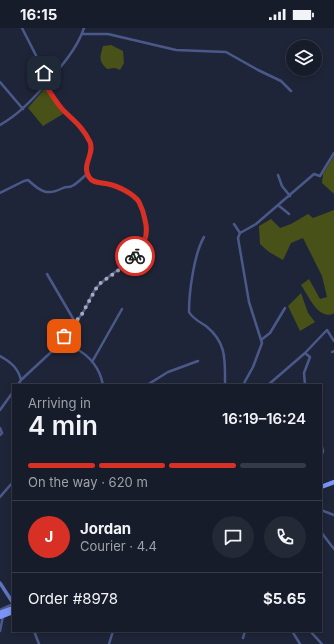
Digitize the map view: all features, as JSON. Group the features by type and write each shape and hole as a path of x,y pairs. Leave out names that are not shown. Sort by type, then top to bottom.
{"highway":[{"path":"322,486 334,482"},
{"path":"1,615 12,609"},
{"path":"1,615 12,612"}],"main road":[{"path":"0,582 12,601"}],"street":[{"path":"22,28 49,81"},
{"path":"0,125 23,109 49,81 68,57 84,28"},
{"path":"82,34 102,33 115,35 176,50 226,52 281,81 291,91"},
{"path":"0,82 23,109"},
{"path":"19,384 21,380 63,341 64,336 82,314 98,285 134,257 144,244 146,235 145,218 138,200 119,188 91,180 87,174 87,160 92,147 90,142 82,129 63,110 45,85"},
{"path":"244,384 253,368 260,349 261,340 253,317 245,285 238,238 240,233 256,224 314,174 320,176 334,153"},
{"path":"0,193 28,180 40,190 54,193 74,185 87,174"},
{"path":"278,175 282,186 290,196"},
{"path":"278,205 289,214"},
{"path":"234,224 240,233"},
{"path":"204,237 200,244 194,267 189,312 193,317 214,333 222,347 225,356 225,384"},
{"path":"47,274 75,322"},
{"path":"92,362 122,308"},
{"path":"261,340 270,333 285,308"},
{"path":"269,384 305,353 327,330 334,339"},
{"path":"63,341 80,351 92,362 100,374 103,384"},
{"path":"305,353 310,357 304,373 305,384"},
{"path":"0,356 14,366 20,374 21,380"},
{"path":"149,384 168,372 198,361"},
{"path":"0,410 12,397"},
{"path":"0,428 2,433 0,435"},
{"path":"0,497 12,486"},
{"path":"322,510 334,515"},
{"path":"322,533 334,549"},
{"path":"0,610 12,604"},
{"path":"0,631 1,615"},
{"path":"34,632 39,644"},
{"path":"109,644 113,632"},
{"path":"244,638 246,632"},
{"path":"293,632 300,644"},
{"path":"311,632 322,644"}],"green space":[{"path":"111,45 123,51 124,63 120,70 115,68 107,69 101,61 103,46"},
{"path":"45,88 63,114 43,126 28,108"},
{"path":"334,156 334,194 322,183 323,174"},
{"path":"334,210 334,313 327,315 322,313 314,306 301,285 309,279 320,299 327,297 322,276 303,238 291,243 283,260 269,252 260,244 259,226 271,219 280,228 291,224 308,214 313,218"},
{"path":"301,293 308,313 315,322 300,331 288,306"}],"way so far":[{"path":"64,336 82,314 98,285 127,264 135,256"}],"route":[{"path":"44,73 49,81 45,85 63,110 75,120 90,142 92,147 87,160 86,169 86,173 89,178 96,182 109,184 119,188 138,200 140,204 146,223 146,239 135,256"}]}
